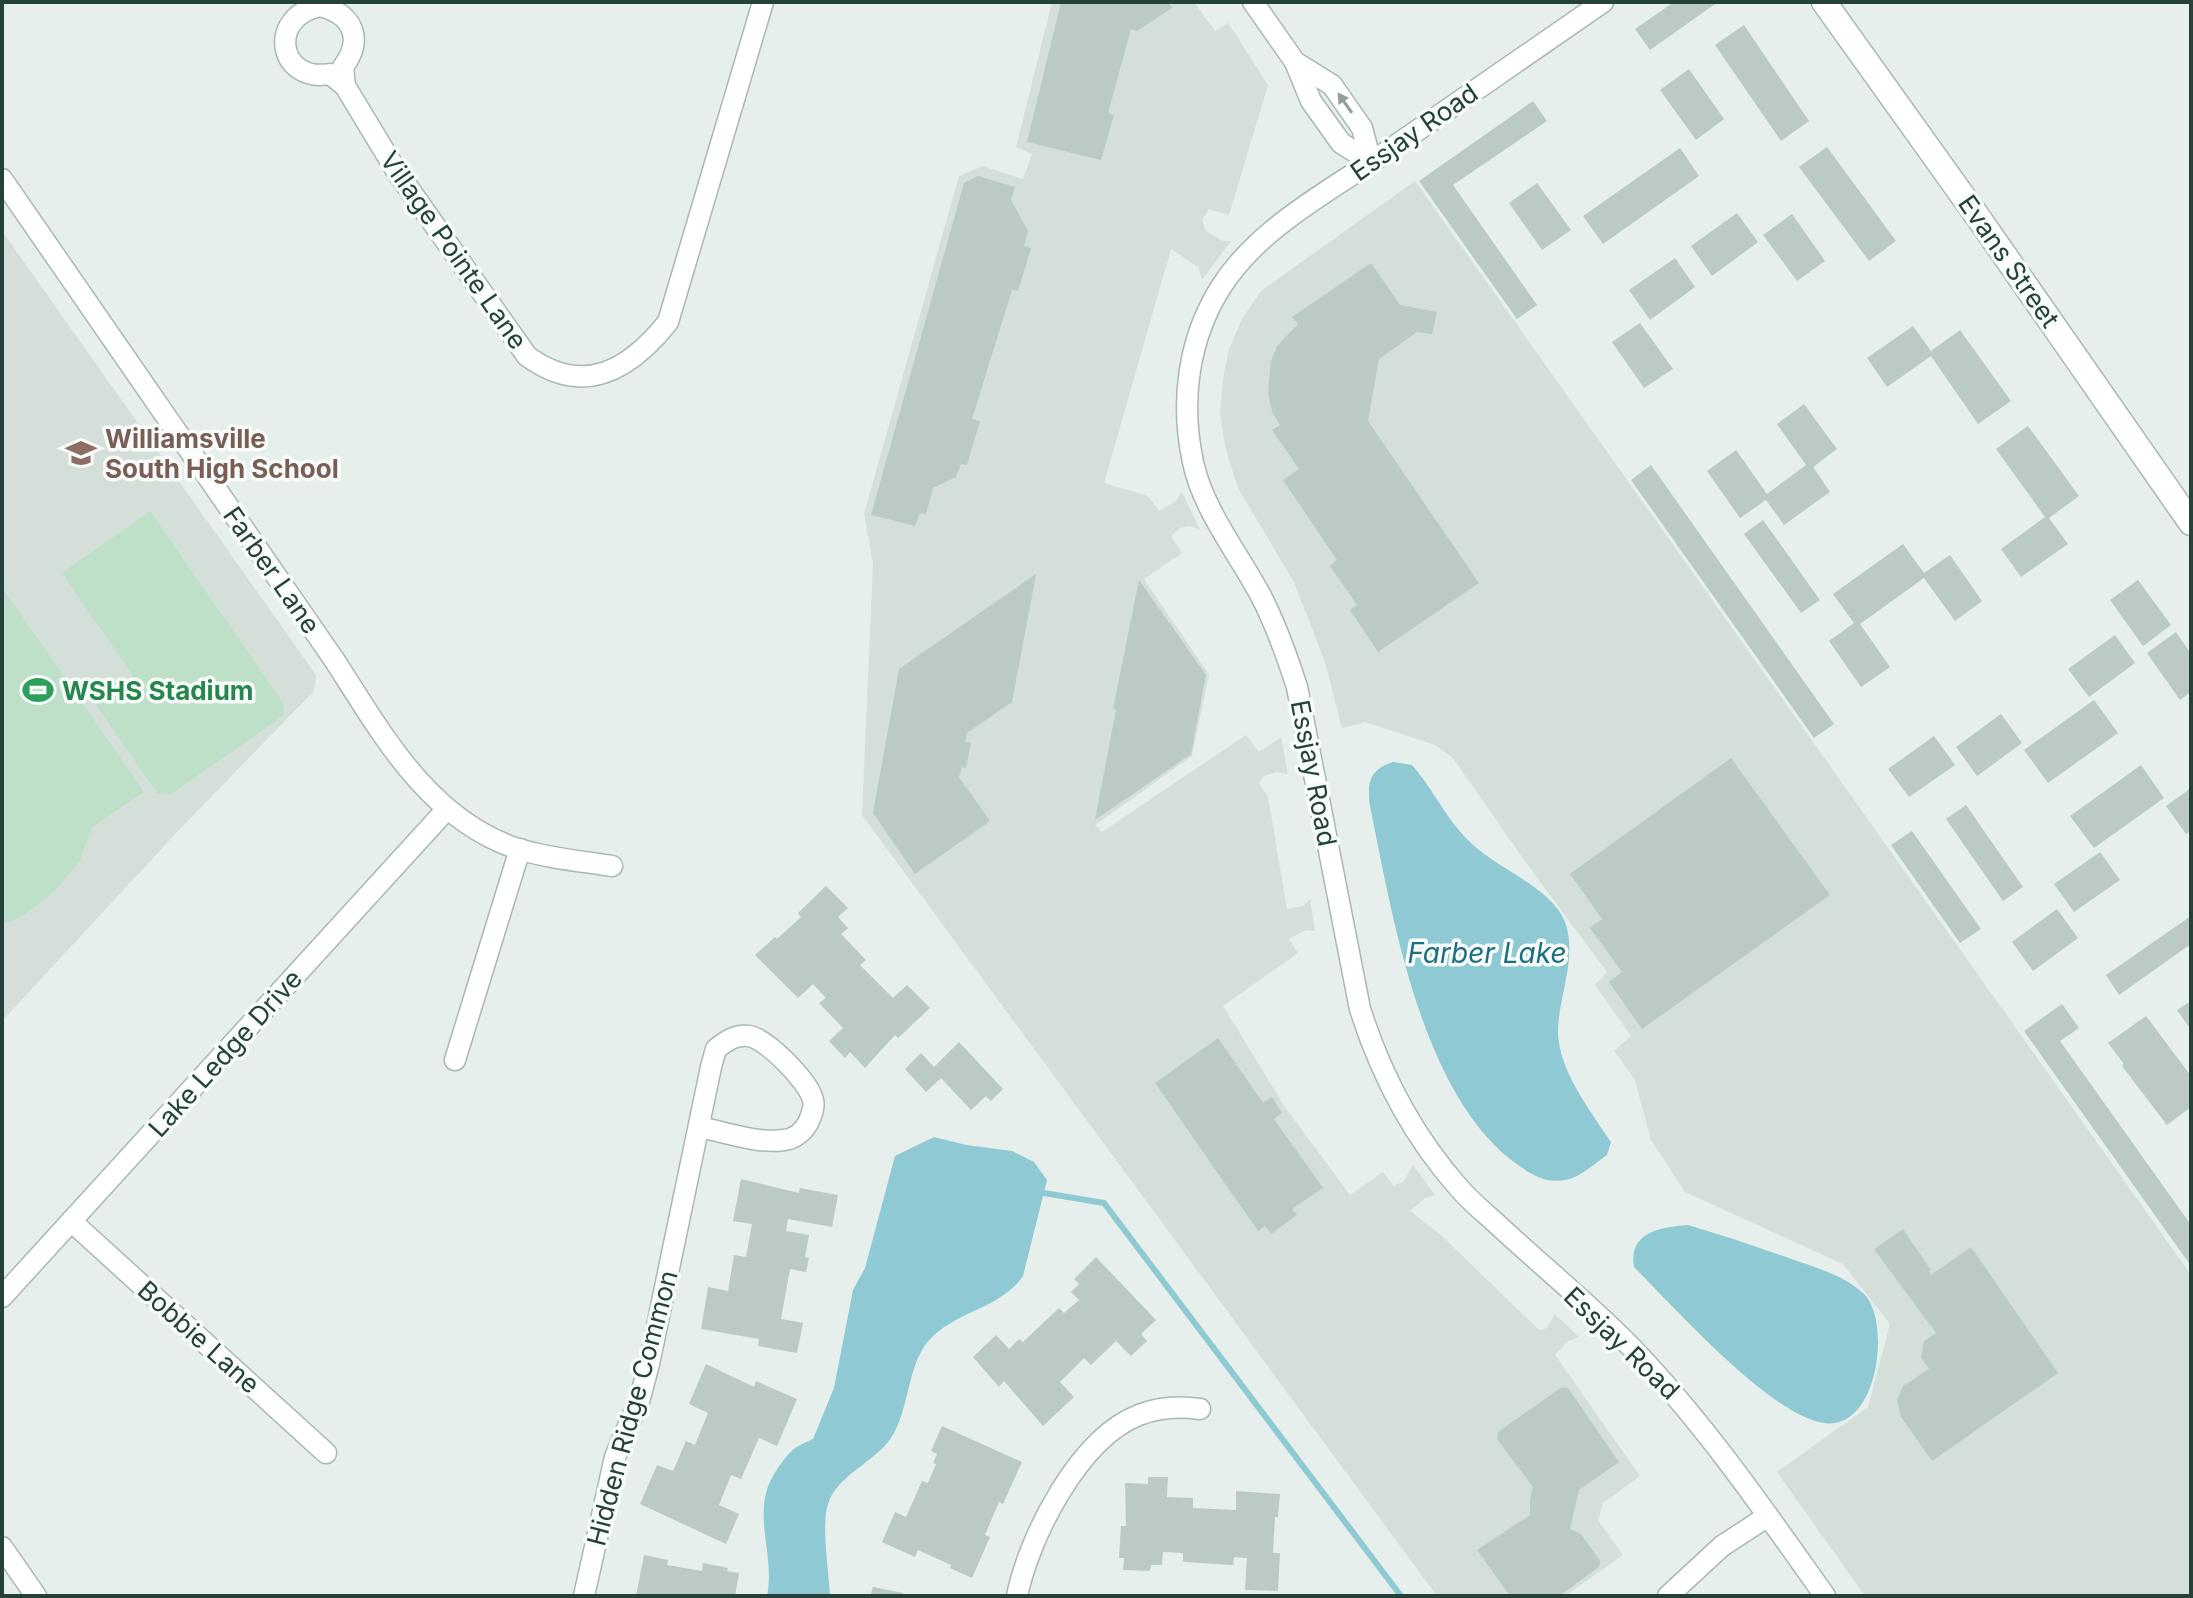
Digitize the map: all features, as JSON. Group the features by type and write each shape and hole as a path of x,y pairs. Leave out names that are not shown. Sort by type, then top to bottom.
{"street":[{"name":"Village Pointe Lane","path":"345,86 397,172 527,356 560,375 601,375 636,355 668,322 763,2"},
{"path":"1253,2 1295,62 1311,101 1341,143 1371,162"},
{"name":"Essjay Road","path":"1603,2 1266,236 1247,255 1221,288 1195,342 1189,372 1187,428 1193,465 1207,501 1263,600 1297,687 1360,1009 1374,1052 1394,1093 1417,1133 1461,1190 1629,1345 1682,1401 1825,1596"},
{"name":"Evans Street","path":"1824,2 2191,523"},
{"name":"Farber Lane","path":"2,179 379,729 420,784 475,830 520,849 612,866"},
{"name":"Lake Ledge Drive","path":"2,1297 447,809"},
{"path":"455,1060 520,849"},
{"name":"Hidden Ridge Common","path":"584,1596 615,1457 640,1398 649,1364 699,1127 716,1049 738,1036 751,1036 763,1042 807,1086 813,1101 806,1128 795,1137 784,1140 766,1141 699,1127"},
{"name":"Bobbie Lane","path":"71,1221 326,1453"},
{"path":"1017,1596 1030,1548 1047,1512 1090,1453 1118,1427 1137,1416 1161,1408 1200,1409"},
{"path":"1668,1596 1722,1546 1768,1516"},
{"path":"2,1547 36,1596"}],"shaded area":[{"path":"1052,2 1194,2 1215,31 1228,23 1268,85 1229,215 1209,209 1202,220 1206,231 1223,241 1231,241 1202,280 1198,267 1171,249 1104,483 1148,496 1159,511 1176,501 1182,492 1200,530 1190,526 1180,528 1171,536 1182,553 1144,579 1209,675 1192,756 1095,825 1102,832 1246,735 1259,752 1281,737 1288,774 1276,772 1264,776 1259,783 1268,797 1287,909 1303,906 1310,899 1315,931 1306,930 1289,939 1298,953 1223,1006 1285,1107 1350,1195 1383,1172 1394,1186 1404,1181 1413,1165 1435,1195 1425,1198 1410,1211 1443,1237 1539,1330 1547,1328 1555,1314 1579,1337 1568,1341 1555,1355 1640,1476 1603,1503 1598,1520 1623,1555 1565,1596 1437,1596 862,815 873,563 864,514 959,176 983,166 1023,179 1032,154 1016,147"},
{"path":"1415,181 2191,1275 2191,1596 1865,1596 1777,1472 1868,1407 1890,1324 1843,1264 1685,1192 1651,1140 1635,1080 1614,1051 1631,1036 1595,985 1607,972 1453,758 1435,745 1365,722 1342,728 1325,662 1294,582 1238,488 1227,454 1220,416 1223,379 1229,349 1242,319 1261,291"},
{"name":"Williamsville South High School","path":"2,231 316,675 314,691 179,830 2,1021"}],"green space":[{"path":"150,511 284,704 283,716 170,795 157,793 95,703 133,676 62,573"},
{"name":"WSHS Stadium","path":"2,587 144,792 92,827 80,860 55,891 22,916 2,925"}],"water":[{"name":"Farber Lake","path":"1393,762 1412,765 1472,844 1542,893 1563,918 1569,949 1559,1019 1559,1046 1577,1090 1611,1142 1607,1155 1576,1176 1557,1181 1542,1179 1510,1159 1479,1128 1453,1089 1432,1044 1400,946 1370,806 1371,778 1379,769"},
{"path":"934,1137 1012,1151 1034,1162 1047,1180 1023,1276 1004,1295 955,1320 924,1346 891,1438 833,1494 825,1524 830,1596 767,1596 769,1580 764,1501 768,1486 788,1455 813,1439 834,1388 853,1290 865,1268 895,1156"},
{"path":"1688,1225 1827,1272 1863,1293 1872,1306 1878,1348 1868,1392 1857,1410 1843,1421 1824,1423 1802,1416 1777,1401 1697,1332 1634,1267 1633,1255 1641,1239 1667,1227"}],"building":[{"path":"1061,2 1168,2 1172,8 1137,31 1131,29 1108,113 1114,115 1101,160 1027,142"},
{"path":"1674,2 1718,2 1650,50 1635,29"},
{"path":"1744,25 1809,121 1781,141 1715,45"},
{"path":"1689,69 1724,119 1696,140 1660,90"},
{"path":"1533,101 1547,121 1453,185 1537,305 1517,319 1419,181"},
{"path":"1827,147 1896,241 1869,261 1799,167"},
{"path":"1680,148 1699,176 1603,244 1583,216"},
{"path":"978,176 1015,187 1011,200 1028,231 1024,246 1031,248 1018,291 1012,290 972,419 980,421 967,465 961,464 956,477 933,488 926,514 920,513 915,526 871,515 964,183"},
{"path":"1537,183 1571,230 1542,250 1509,203"},
{"path":"1737,213 1758,242 1712,276 1691,246"},
{"path":"1792,214 1825,261 1797,281 1763,235"},
{"path":"1675,258 1695,287 1650,320 1629,290"},
{"path":"1371,263 1400,305 1437,312 1432,334 1417,332 1379,359 1368,421 1479,583 1378,652 1350,610 1357,605 1330,566 1337,560 1283,480 1299,469 1272,430 1280,425 1272,412 1268,392 1271,361 1277,346 1298,324 1292,317"},
{"path":"1640,323 1673,369 1644,388 1612,342"},
{"path":"1913,326 1931,351 1960,330 2011,401 1978,424 1931,356 1887,387 1867,358"},
{"path":"1804,404 1837,449 1813,467 1830,492 1784,525 1766,500 1740,518 1707,471 1736,450 1767,494 1806,465 1777,424"},
{"path":"2028,426 2079,496 2049,518 2068,544 2021,577 2001,549 2045,517 1996,449"},
{"path":"1651,465 1834,724 1814,738 1631,480"},
{"path":"1763,520 1820,600 1801,613 1744,534"},
{"path":"1903,544 1924,573 1950,555 1982,601 1955,621 1924,578 1860,624 1890,667 1861,687 1829,641 1854,623 1833,594"},
{"path":"1036,574 1012,702 967,733 965,742 971,742 966,768 962,767 959,777 990,821 915,874 873,813 899,669"},
{"path":"1139,580 1206,675 1191,754 1095,820 1116,710 1113,709"},
{"path":"2138,580 2171,625 2143,646 2110,600"},
{"path":"2176,632 2191,654 2191,692 2180,700 2147,653"},
{"path":"2115,635 2135,663 2089,697 2068,669"},
{"path":"2094,700 2118,733 2048,783 2024,750"},
{"path":"2001,714 2022,743 1977,776 1956,747"},
{"path":"1934,736 1955,765 1909,797 1888,769"},
{"path":"1731,758 1830,895 1642,1029 1609,982 1622,972 1590,928 1602,919 1570,874"},
{"path":"2141,765 2164,798 2094,848 2070,816"},
{"path":"2191,788 2191,831 2186,834 2166,806"},
{"path":"1966,805 2023,887 2003,901 1946,819"},
{"path":"1912,831 1981,929 1960,943 1891,845"},
{"path":"2100,852 2120,880 2074,912 2054,884"},
{"path":"826,886 848,908 838,917 848,928 841,934 866,960 860,965 893,998 907,985 930,1008 898,1038 895,1035 865,1068 850,1052 845,1058 829,1041 843,1028 819,1003 826,998 813,984 798,998 755,955 801,917 798,913"},
{"path":"2057,909 2078,938 2033,971 2012,942"},
{"path":"2191,916 2191,944 2119,995 2106,975"},
{"path":"2191,1001 2191,1030 2177,1010"},
{"path":"2062,1004 2079,1028 2060,1041 2191,1225 2191,1266 2024,1031"},
{"path":"2146,1016 2191,1076 2191,1107 2167,1125 2108,1043"},
{"path":"1218,1038 1263,1103 1272,1097 1282,1113 1274,1119 1323,1188 1292,1209 1297,1215 1271,1234 1265,1226 1258,1231 1155,1083"},
{"path":"959,1042 1003,1089 991,1101 986,1096 971,1110 941,1078 926,1092 905,1069 921,1053 934,1067"},
{"path":"741,1179 799,1193 800,1188 838,1195 832,1227 788,1219 786,1231 809,1235 806,1272 790,1269 781,1319 803,1323 797,1353 758,1346 759,1339 701,1329 708,1287 728,1291 734,1255 746,1257 752,1224 733,1221"},
{"path":"1903,1229 1931,1270 1931,1275 1971,1247 2058,1373 1932,1461 1901,1417 1897,1400 1903,1386 1929,1369 1921,1357 1924,1341 1936,1333 1874,1249"},
{"path":"1096,1257 1156,1320 1141,1334 1147,1341 1131,1356 1116,1341 1091,1365 1084,1358 1060,1382 1074,1397 1043,1426 1004,1381 999,1387 973,1357 996,1335 1009,1349 1019,1339 1023,1342 1059,1308 1064,1313 1079,1300 1071,1292 1079,1284 1074,1279"},
{"path":"706,1364 754,1387 756,1381 797,1399 777,1446 759,1438 741,1479 731,1475 719,1505 739,1514 726,1544 640,1504 657,1465 673,1471 686,1441 695,1445 708,1413 689,1404"},
{"path":"1562,1387 1568,1388 1619,1462 1579,1490 1570,1529 1581,1534 1600,1561 1599,1567 1559,1596 1510,1596 1477,1550 1530,1515 1533,1487 1497,1439 1498,1432"},
{"path":"942,1426 1022,1462 1003,1504 999,1502 985,1535 990,1537 972,1578 918,1550 915,1557 882,1542 895,1512 906,1517 922,1481 928,1483 937,1454 931,1451"},
{"path":"1148,1477 1168,1477 1167,1497 1193,1498 1193,1508 1236,1510 1236,1491 1280,1494 1273,1553 1280,1553 1278,1591 1245,1590 1247,1558 1234,1557 1233,1565 1183,1562 1183,1553 1163,1552 1162,1565 1151,1565 1150,1571 1123,1570 1124,1558 1119,1558 1121,1526 1126,1526 1125,1483 1148,1484"},
{"path":"644,1555 668,1560 667,1565 702,1571 703,1563 728,1568 727,1571 739,1573 735,1596 636,1596"},
{"path":"873,1587 903,1593 902,1596 870,1596"}],"waterway":[{"path":"1044,1193 1104,1203 1401,1596"}],"place":[{"name":"Williamsville South High School","path":"81,453"},
{"name":"WSHS Stadium","path":"38,690"}]}
